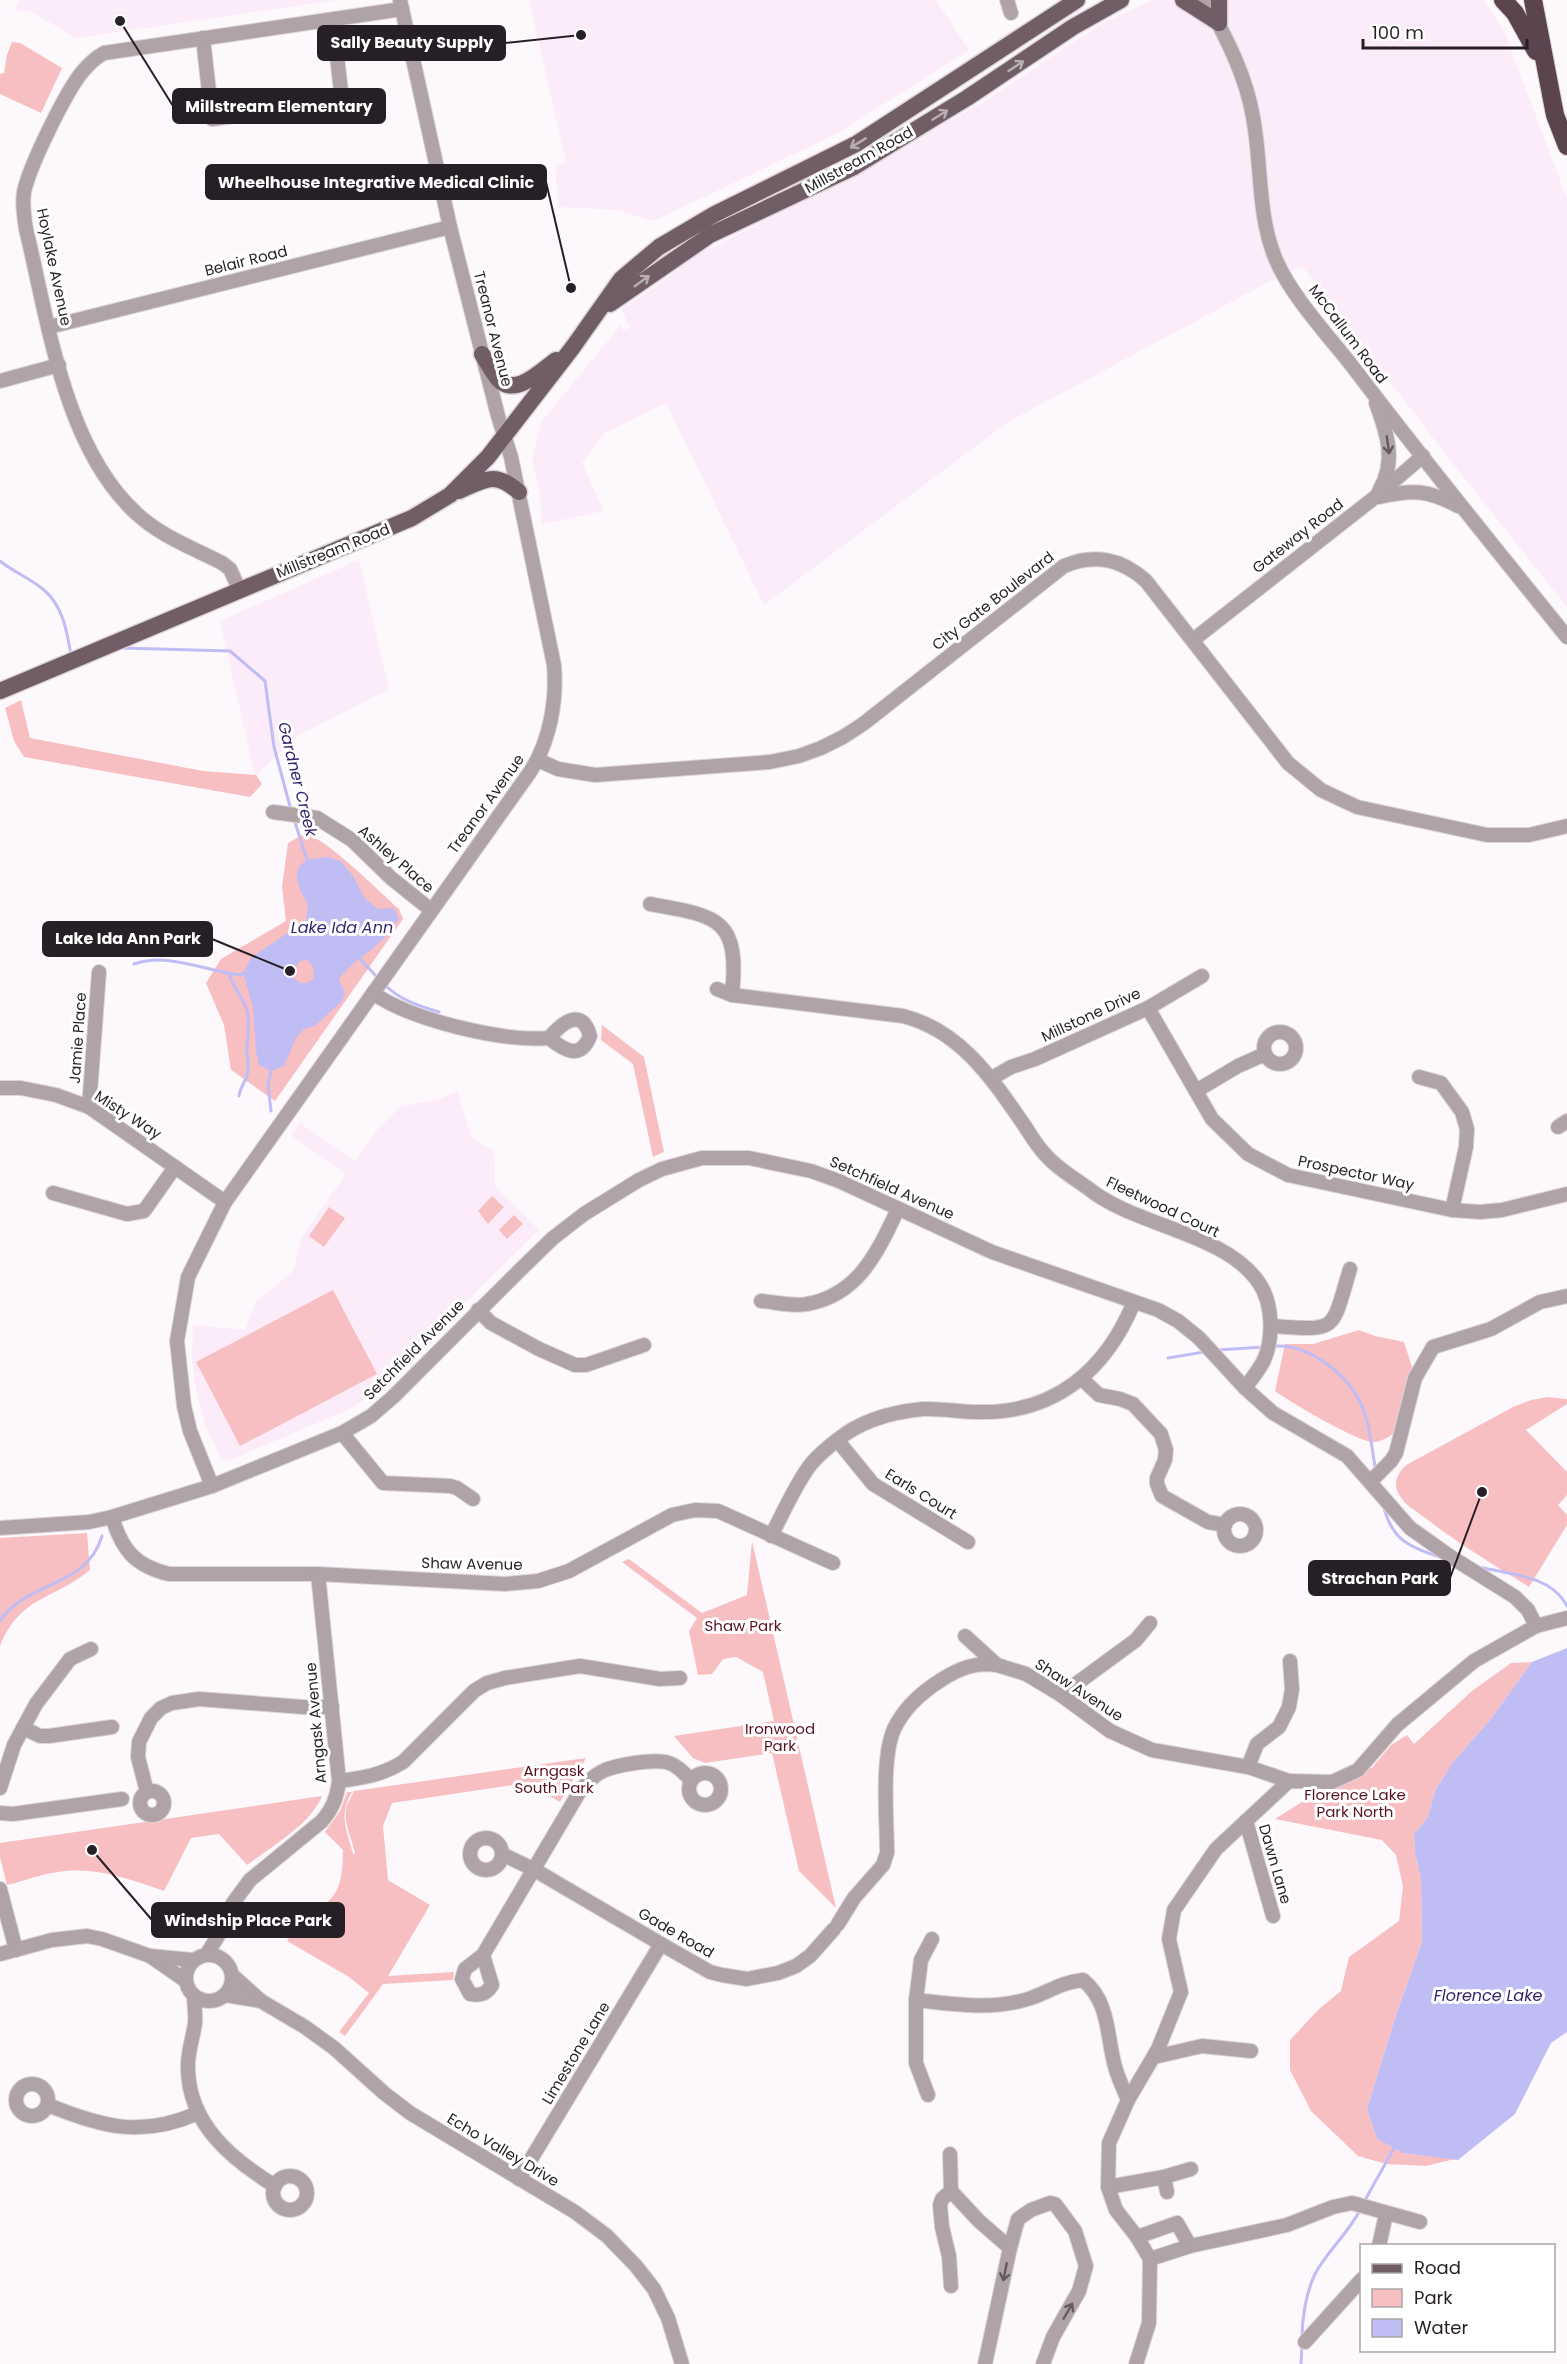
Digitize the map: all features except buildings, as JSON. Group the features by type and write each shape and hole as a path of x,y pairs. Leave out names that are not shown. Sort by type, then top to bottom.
{"highway":[{"path":"1503,0 1515,13 1532,41 1546,74"},
{"path":"1533,0 1555,115 1567,146"}],"main road":[{"name":"Millstream Road","path":"0,691 412,518 450,495 504,437 573,347 621,279 678,234 856,144 1077,0"},
{"name":"Millstream Road","path":"595,316 661,267 710,235 854,166 967,98 1073,27 1121,0"},
{"path":"1183,0 1219,23"},
{"path":"1219,0 1219,23"},
{"path":"482,354 499,381 511,385 526,383 573,347"},
{"path":"450,495 483,481 497,478 506,481 519,492"}],"street":[{"name":"McCallum Road","path":"1206,0 1232,49 1249,99 1257,137 1268,237 1277,261 1300,299 1464,510 1567,637"},
{"name":"Hoylake Avenue","path":"239,589 230,569 152,526 124,502 95,463 76,422 49,327 26,229 24,191 40,150 66,98 81,73 93,59 104,53 333,20 401,5"},
{"name":"Treanor Avenue","path":"213,1486 190,1431 184,1406 177,1341 188,1277 225,1202 538,760 553,709 555,679 550,644 519,492 450,227 401,5"},
{"path":"203,38 212,119 342,101 333,20"},
{"name":"Belair Road","path":"49,327 450,227"},
{"path":"0,381 59,365"},
{"path":"1372,392 1390,458 1384,483 1374,498"},
{"name":"Gateway Road","path":"1193,639 1374,498 1423,456"},
{"path":"1374,498 1415,490 1447,500 1464,510"},
{"name":"City Gate Boulevard","path":"538,760 558,769 595,775 770,762 799,756 821,748 863,724 1058,570 1083,560 1102,559 1114,561 1136,572 1146,581 1288,763 1304,778 1341,801 1372,811 1486,835 1529,835 1567,826"},
{"name":"Ashley Place","path":"273,812 317,818 351,840 391,878 430,910"},
{"path":"650,904 694,912 719,924 734,949 732,995"},
{"name":"Jamie Place","path":"89,1107 99,972"},
{"name":"Millstone Drive","path":"992,1078 1011,1067 1035,1059 1148,1008 1202,976"},
{"name":"Fleetwood Court","path":"717,989 732,995 915,1019 949,1037 980,1064 992,1078 1043,1153 1102,1200 1211,1246 1243,1265 1260,1284 1268,1306 1271,1326 1264,1361 1245,1388"},
{"path":"374,993 387,1002 450,1026 532,1039 549,1038"},
{"name":"Prospector Way","path":"1148,1008 1212,1119 1248,1154 1288,1175 1452,1210 1480,1212 1502,1210 1567,1194"},
{"path":"1196,1091 1238,1066 1265,1054"},
{"path":"1419,1077 1441,1083 1462,1113 1467,1129 1466,1147 1452,1210"},
{"name":"Misty Way","path":"0,1088 21,1088 56,1095 89,1107 225,1202"},
{"name":"Setchfield Avenue","path":"0,1528 89,1522 112,1517 213,1486 342,1432 381,1408 553,1238 584,1214 639,1180 682,1163 702,1158 749,1158 780,1163 839,1181 1027,1266 1158,1310 1188,1329 1213,1352 1245,1388 1273,1413 1347,1455 1371,1480 1390,1507 1410,1528 1515,1597 1528,1610 1536,1626"},
{"path":"52,1193 127,1214 144,1211 175,1167"},
{"path":"761,1302 806,1305 839,1292 860,1277 875,1255 898,1209"},
{"path":"1271,1326 1312,1329 1322,1328 1331,1323 1336,1316 1350,1269"},
{"path":"1371,1480 1396,1453 1415,1378 1433,1347 1491,1329 1540,1302 1567,1296"},
{"path":"771,1536 809,1466 857,1426 924,1409 980,1413 1015,1410 1049,1399 1082,1379 1110,1349 1134,1302"},
{"path":"478,1310 491,1323 538,1349 575,1365 586,1365 644,1345"},
{"path":"1082,1379 1100,1395 1133,1404 1156,1425 1166,1450 1166,1460 1157,1478 1162,1496 1208,1522 1225,1526"},
{"path":"342,1432 383,1483 450,1486 473,1499"},
{"name":"Earls Court","path":"838,1441 873,1484 968,1542"},
{"name":"Shaw Avenue","path":"112,1517 118,1535 132,1557 155,1571 169,1574 318,1574 505,1584 538,1581 569,1571 672,1515 695,1510 718,1512 833,1563"},
{"name":"Arngask Avenue","path":"207,1954 221,1931 233,1903 250,1880 322,1821 331,1811 337,1797 339,1780 318,1574"},
{"name":"Shaw Avenue","path":"965,1636 997,1665 1026,1674 1061,1695 1110,1731 1152,1749 1248,1767 1289,1781 1332,1782 1358,1770 1397,1725 1474,1661 1536,1626 1567,1618"},
{"path":"1061,1695 1136,1640 1150,1623"},
{"path":"0,1788 14,1745 36,1704 70,1659 91,1649"},
{"path":"1248,1767 1257,1744 1279,1727 1289,1707 1292,1689 1290,1661"},
{"name":"Gade Road","path":"502,1854 533,1869 710,1972 747,1979 769,1976 796,1966 810,1956 836,1927 854,1898 883,1865 887,1852 887,1761 894,1730 907,1709 927,1689 960,1668 983,1663 997,1665"},
{"path":"339,1780 373,1777 390,1771 403,1762 474,1692 488,1683 580,1665 660,1679 680,1678"},
{"path":"147,1792 138,1757 140,1742 151,1718 161,1708 172,1702 199,1699 315,1708 332,1706"},
{"path":"23,1728 40,1736 48,1736 112,1727"},
{"path":"483,1955 580,1791 590,1779 609,1768 655,1761 678,1767 691,1780"},
{"path":"1136,2364 1149,2323 1150,2259 1137,2237 1116,2210 1108,2187 1109,2143 1128,2100 1154,2058 1181,1992 1169,1939 1174,1910 1216,1849 1289,1781"},
{"path":"0,1813 13,1814 122,1799"},
{"name":"Dawn Lane","path":"1246,1821 1273,1916"},
{"path":"0,1889 16,1950"},
{"name":"Arngask Avenue","path":"221,1931 223,1959"},
{"path":"0,1954 52,1940 87,1936 150,1956 192,1960 207,1954 223,1959 232,1975 230,1987 225,1995 211,2001 195,2022"},
{"path":"928,2095 916,2063 916,2000 921,1960 932,1939"},
{"name":"Limestone Lane","path":"519,2179 661,1944"},
{"path":"150,1956 186,1981 194,1996 195,2022 189,2048 188,2069 190,2089 198,2113 219,2145 275,2186"},
{"path":"186,1981 192,1960"},
{"name":"Echo Valley Drive","path":"232,1975 261,2001 305,2027 334,2048 410,2113 575,2212 607,2236 654,2289 668,2318 682,2364"},
{"path":"916,2000 989,2007 1030,1999 1064,1983 1083,1980 1091,1987 1105,2011 1116,2070 1128,2100"},
{"name":"Echo Valley Drive","path":"225,1995 261,2001"},
{"path":"194,1996 211,2001"},
{"path":"1154,2058 1202,2046 1251,2051"},
{"path":"48,2105 108,2125 125,2128 162,2126 198,2113"},
{"path":"950,2154 951,2191 979,2221 1010,2248"},
{"path":"1108,2187 1164,2177 1191,2169"},
{"path":"1164,2177 1167,2192"},
{"path":"951,2191 942,2199 940,2205 942,2227 949,2256 951,2286"},
{"path":"985,2364 1018,2219 1030,2210 1050,2203 1055,2204 1076,2231 1086,2266 1079,2291 1053,2337 1043,2364"},
{"path":"1150,2259 1190,2246 1287,2225 1333,2206 1352,2203 1420,2222"},
{"path":"1379,2244 1386,2214"},
{"path":"1137,2237 1177,2223 1190,2246"},
{"path":"1305,2342 1360,2281"}],"shaded area":[{"path":"19,0 337,0 76,38 30,11 14,10"},
{"path":"529,0 936,0 969,50 838,133 654,221 617,210 559,207 555,166 566,162"},
{"path":"1153,0 1483,0 1504,31 1567,199 1567,607 1446,455 1302,266 1008,422 764,605 666,403 605,433 582,463 604,511 542,524 540,494 532,459 541,422 621,325 624,330 630,328 621,309 699,254 814,196 982,103 1105,22"},
{"path":"359,560 389,689 298,736 255,776 220,621"},
{"path":"457,1091 472,1139 494,1150 495,1186 539,1230 373,1394 350,1409 230,1460 221,1458 205,1424 197,1394 192,1361 193,1325 245,1330 256,1302 294,1270 302,1237 346,1174 291,1135 300,1123 355,1161 377,1130 400,1107 439,1099"}],"green space":[{"path":"12,42 20,43 62,68 41,113 0,94 0,74 4,73"},
{"path":"21,700 30,738 203,771 256,775 262,784 250,797 24,757 14,741 5,708"},
{"path":"304,834 324,843 352,866 399,909 403,919 275,1101 231,1070 224,1025 206,983 221,959 286,921 282,887 288,843"},
{"path":"602,1025 644,1057 664,1152 653,1157 633,1064 601,1040"},
{"path":"492,1196 504,1207 488,1224 478,1211"},
{"path":"329,1207 345,1218 324,1247 309,1236"},
{"path":"514,1215 523,1224 507,1239 499,1230"},
{"path":"333,1290 377,1374 240,1446 196,1362"},
{"path":"1359,1330 1404,1342 1413,1370 1395,1433 1376,1442 1353,1436 1339,1429 1275,1391 1285,1344 1313,1344"},
{"path":"1548,1397 1567,1399 1567,1404 1526,1430 1567,1472 1567,1495 1558,1505 1567,1515 1567,1525 1529,1587 1462,1545 1411,1508 1400,1496 1396,1483 1401,1471 1408,1464 1513,1407"},
{"path":"87,1533 90,1570 77,1580 28,1607 8,1629 0,1646 0,1538"},
{"path":"752,1541 836,1908 799,1871 772,1753 705,1763 693,1758 674,1736 774,1721 763,1672 736,1657 723,1659 712,1674 698,1675 689,1631 697,1618 622,1562 629,1559 702,1613 747,1595"},
{"name":"Florence Lake Park North","path":"1532,1662 1490,1720 1453,1762 1435,1791 1428,1817 1414,1834 1415,1853 1421,1879 1422,1942 1396,2015 1367,2109 1377,2139 1403,2153 1455,2159 1426,2166 1386,2164 1358,2156 1311,2111 1290,2070 1290,2040 1319,2009 1341,1991 1349,1957 1399,1921 1403,1886 1396,1855 1382,1840 1275,1819 1365,1762 1371,1769 1391,1745 1407,1735 1414,1744 1472,1691 1511,1663"},
{"name":"Arngask South Park","path":"586,1758 560,1802 526,1783 392,1803 383,1826 388,1880 430,1905 388,1976 454,1972 453,1980 383,1984 345,2036 339,2032 369,1993 349,1977 287,1941 293,1932 332,1898 339,1884 343,1850 325,1832 340,1811 347,1792 352,1792 345,1808 345,1823 353,1854 355,1854 346,1817 347,1805 354,1791"},
{"path":"322,1796 317,1806 300,1825 247,1865 219,1834 191,1838 164,1891 112,1875 85,1871 52,1873 7,1885 0,1857 0,1843"}],"water":[{"name":"Lake Ida Ann","path":"327,857 341,861 353,876 364,897 378,909 393,908 399,917 387,935 339,979 345,994 342,1001 315,1026 304,1029 296,1038 284,1066 271,1071 259,1065 253,1007 243,973 251,958 306,920 308,904 297,881 298,869 307,860","holes":["300,961 309,962 313,969 313,979 307,983 300,983 294,978 292,971"]},
{"name":"Florence Lake","path":"1567,1648 1567,2032 1551,2043 1515,2114 1458,2160 1403,2153 1377,2139 1367,2109 1396,2015 1422,1942 1421,1879 1415,1853 1414,1834 1428,1817 1435,1791 1453,1762 1490,1720 1532,1662"}],"waterway":[{"name":"Gardner Creek","path":"0,561 39,586 50,596 63,620 71,655"},
{"name":"Gardner Creek","path":"122,648 230,651 265,681 274,747 291,810"},
{"name":"Gardner Creek","path":"294,819 307,860"},
{"path":"360,959 378,978"},
{"path":"134,964 147,961 174,961 227,973 240,975 243,973"},
{"path":"229,974 241,996 248,1020 248,1071 239,1096"},
{"path":"385,985 403,999 439,1012"},
{"name":"Gardner Creek","path":"271,1071 268,1085 271,1111"},
{"path":"1274,1346 1288,1347 1316,1357 1340,1375 1350,1386 1364,1411 1376,1472"},
{"path":"1217,1350 1264,1347"},
{"path":"1168,1358 1204,1352"},
{"path":"1383,1504 1391,1526 1402,1540 1440,1557"},
{"name":"Gardner Creek","path":"0,1621 11,1608 25,1598 83,1566 94,1553 102,1536"},
{"path":"1478,1567 1516,1574 1540,1582 1551,1588 1567,1606"},
{"path":"1364,2202 1394,2148"},
{"path":"1302,2338 1305,2306 1315,2274 1361,2208"},
{"path":"1301,2364 1302,2345"}],"place":[{"name":"Millstream Elementary","path":"120,21"},
{"name":"Sally Beauty Supply","path":"581,35"},
{"name":"Wheelhouse Integrative Medical Clinic","path":"571,288"},
{"name":"Lake Ida Ann Park","path":"290,971"},
{"name":"Strachan Park","path":"1482,1492"},
{"name":"Windship Place Park","path":"92,1850"}],"park label":[{"name":"Shaw Park","path":"743,1626"},
{"name":"Ironwood Park","path":"780,1738"}]}
